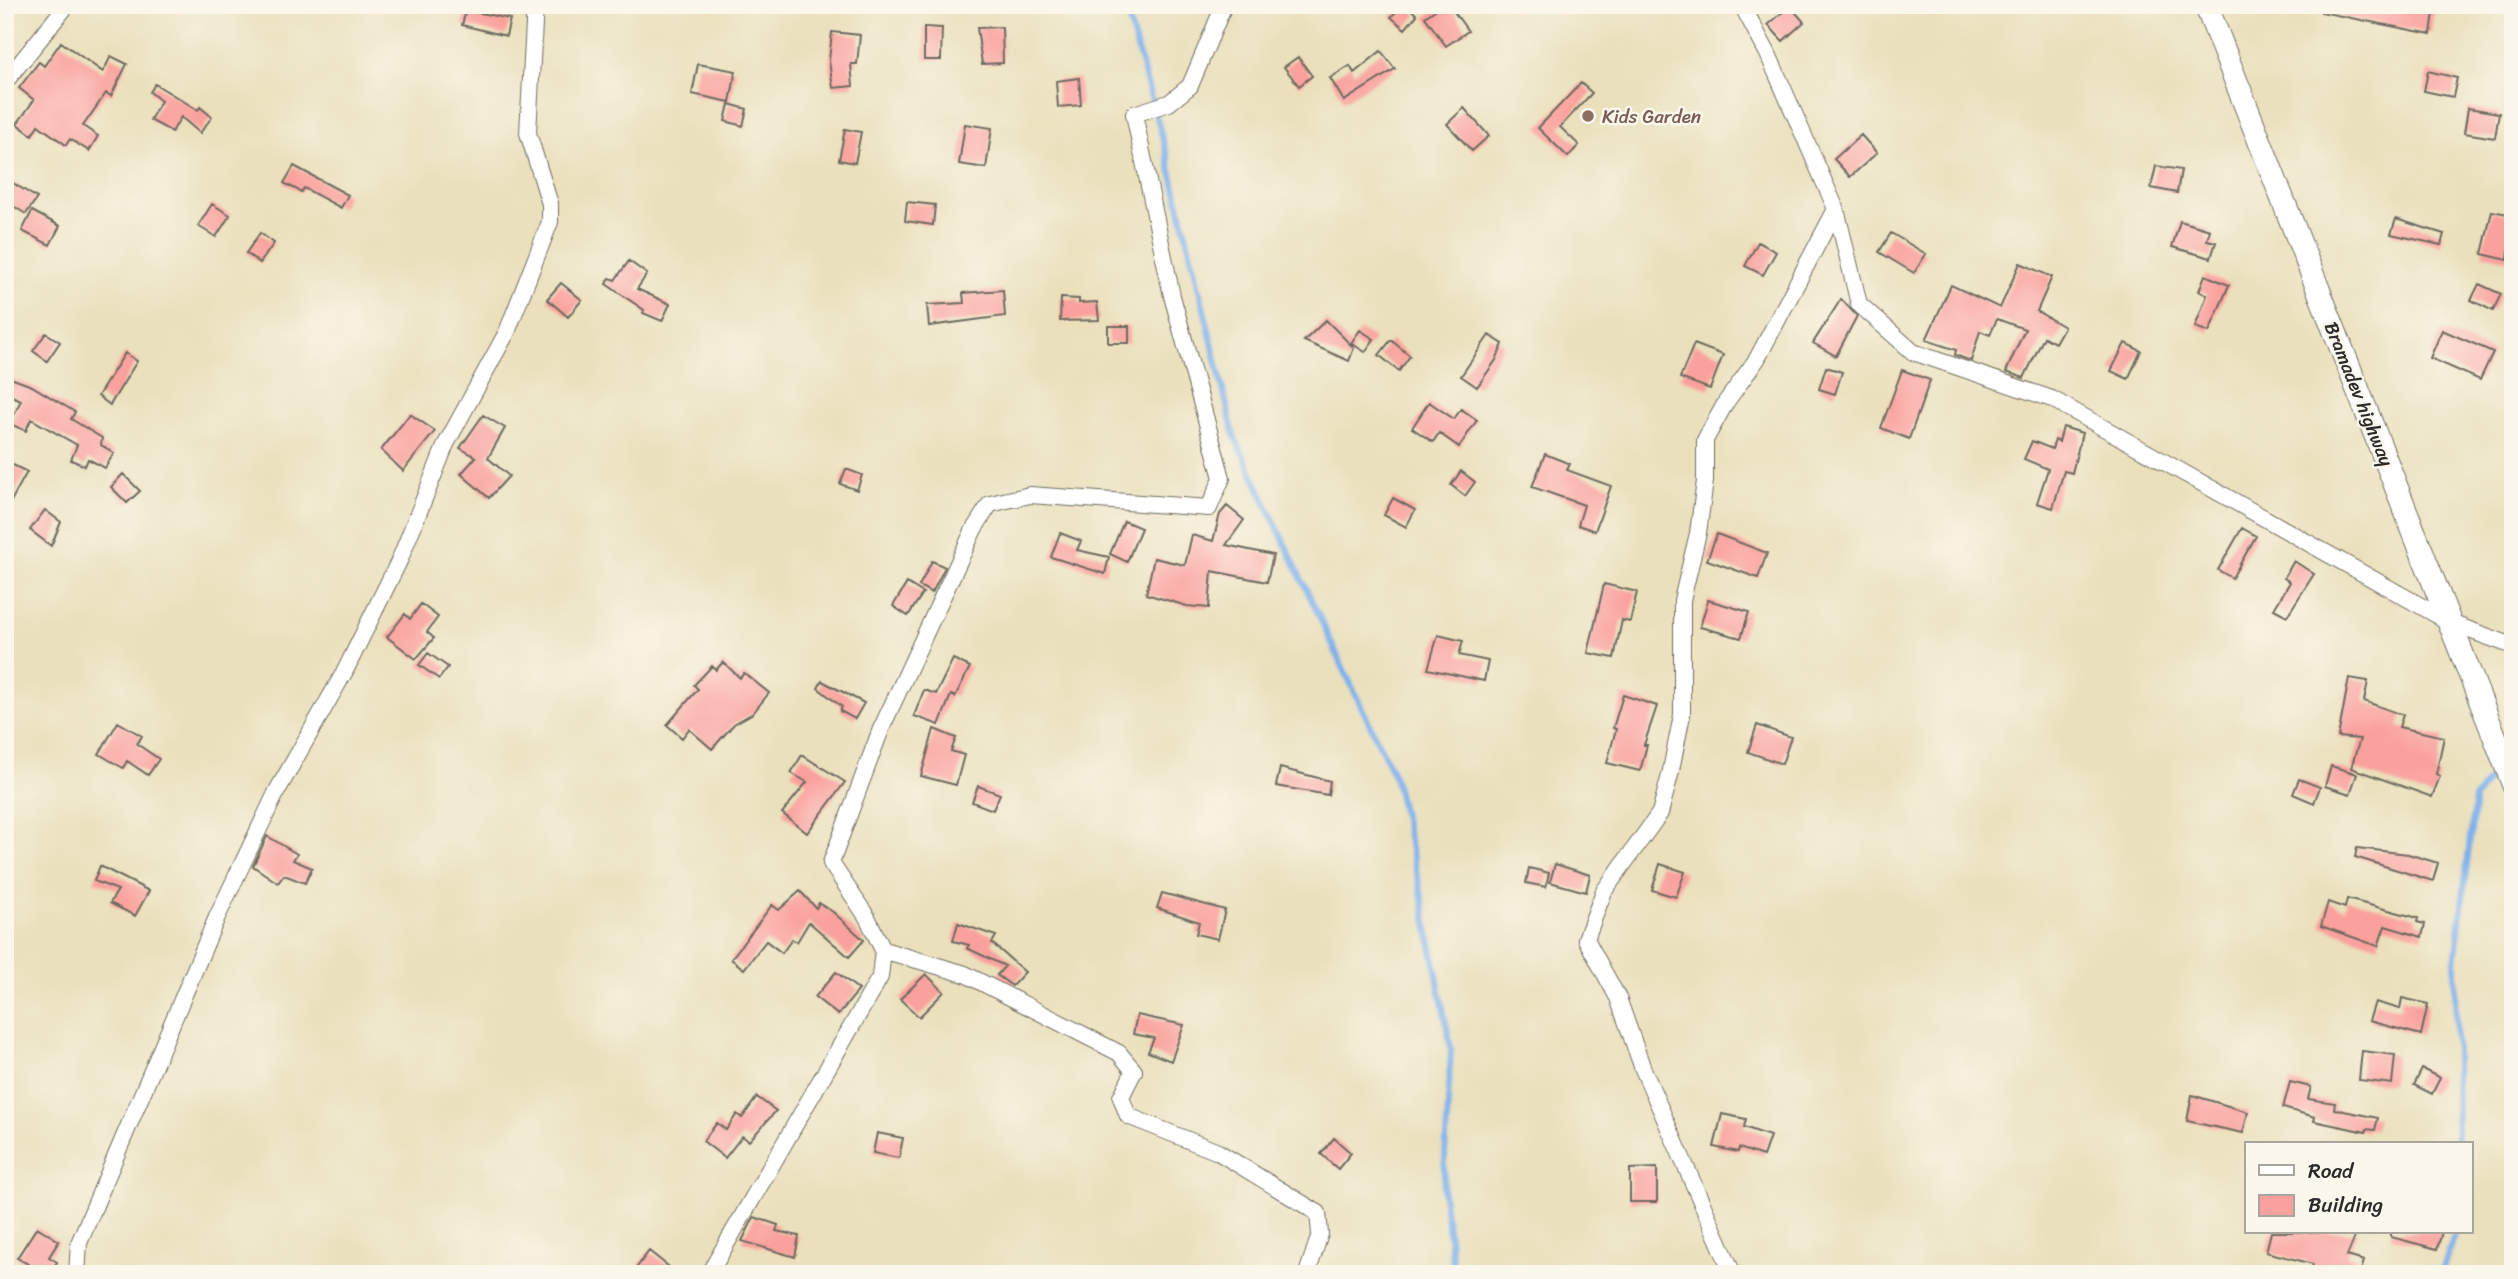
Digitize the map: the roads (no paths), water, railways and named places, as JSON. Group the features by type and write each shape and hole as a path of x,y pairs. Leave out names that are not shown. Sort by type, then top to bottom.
{"street":[{"path":"5,82 67,5"},
{"path":"77,1274 79,1243 217,917 277,791 345,671 400,559 446,444 507,332 550,222 550,204 528,133 535,5"},
{"path":"709,1274 880,977 883,950 867,917 831,863 881,729 974,529 990,504 1030,495 1209,508 1222,478 1172,296 1134,114 1169,103 1190,86 1224,5"},
{"path":"1742,5 1769,54 1836,209 1859,304 1913,352 2052,399 2453,624 2513,646"},
{"name":"Bramadev highway","path":"2206,5 2267,165 2453,624 2513,783"},
{"path":"1733,1274 1648,1081 1618,998 1586,939 1604,891 1660,813 1671,775 1682,715 1682,600 1698,533 1705,481 1705,440 1726,402 1757,359 1836,209"},
{"path":"883,950 965,974 1119,1053 1133,1071 1121,1097 1128,1116 1217,1152 1318,1213 1320,1234 1307,1274"}],"waterway":[{"path":"1128,5 1130,24 1167,154 1234,435 1394,776 1421,892 1451,1049 1443,1194 1454,1274"},
{"path":"2457,1142 2455,963 2475,798 2500,764"},
{"path":"2441,1274 2454,1234"}],"place":[{"name":"Kids Garden","path":"1588,116"}]}
